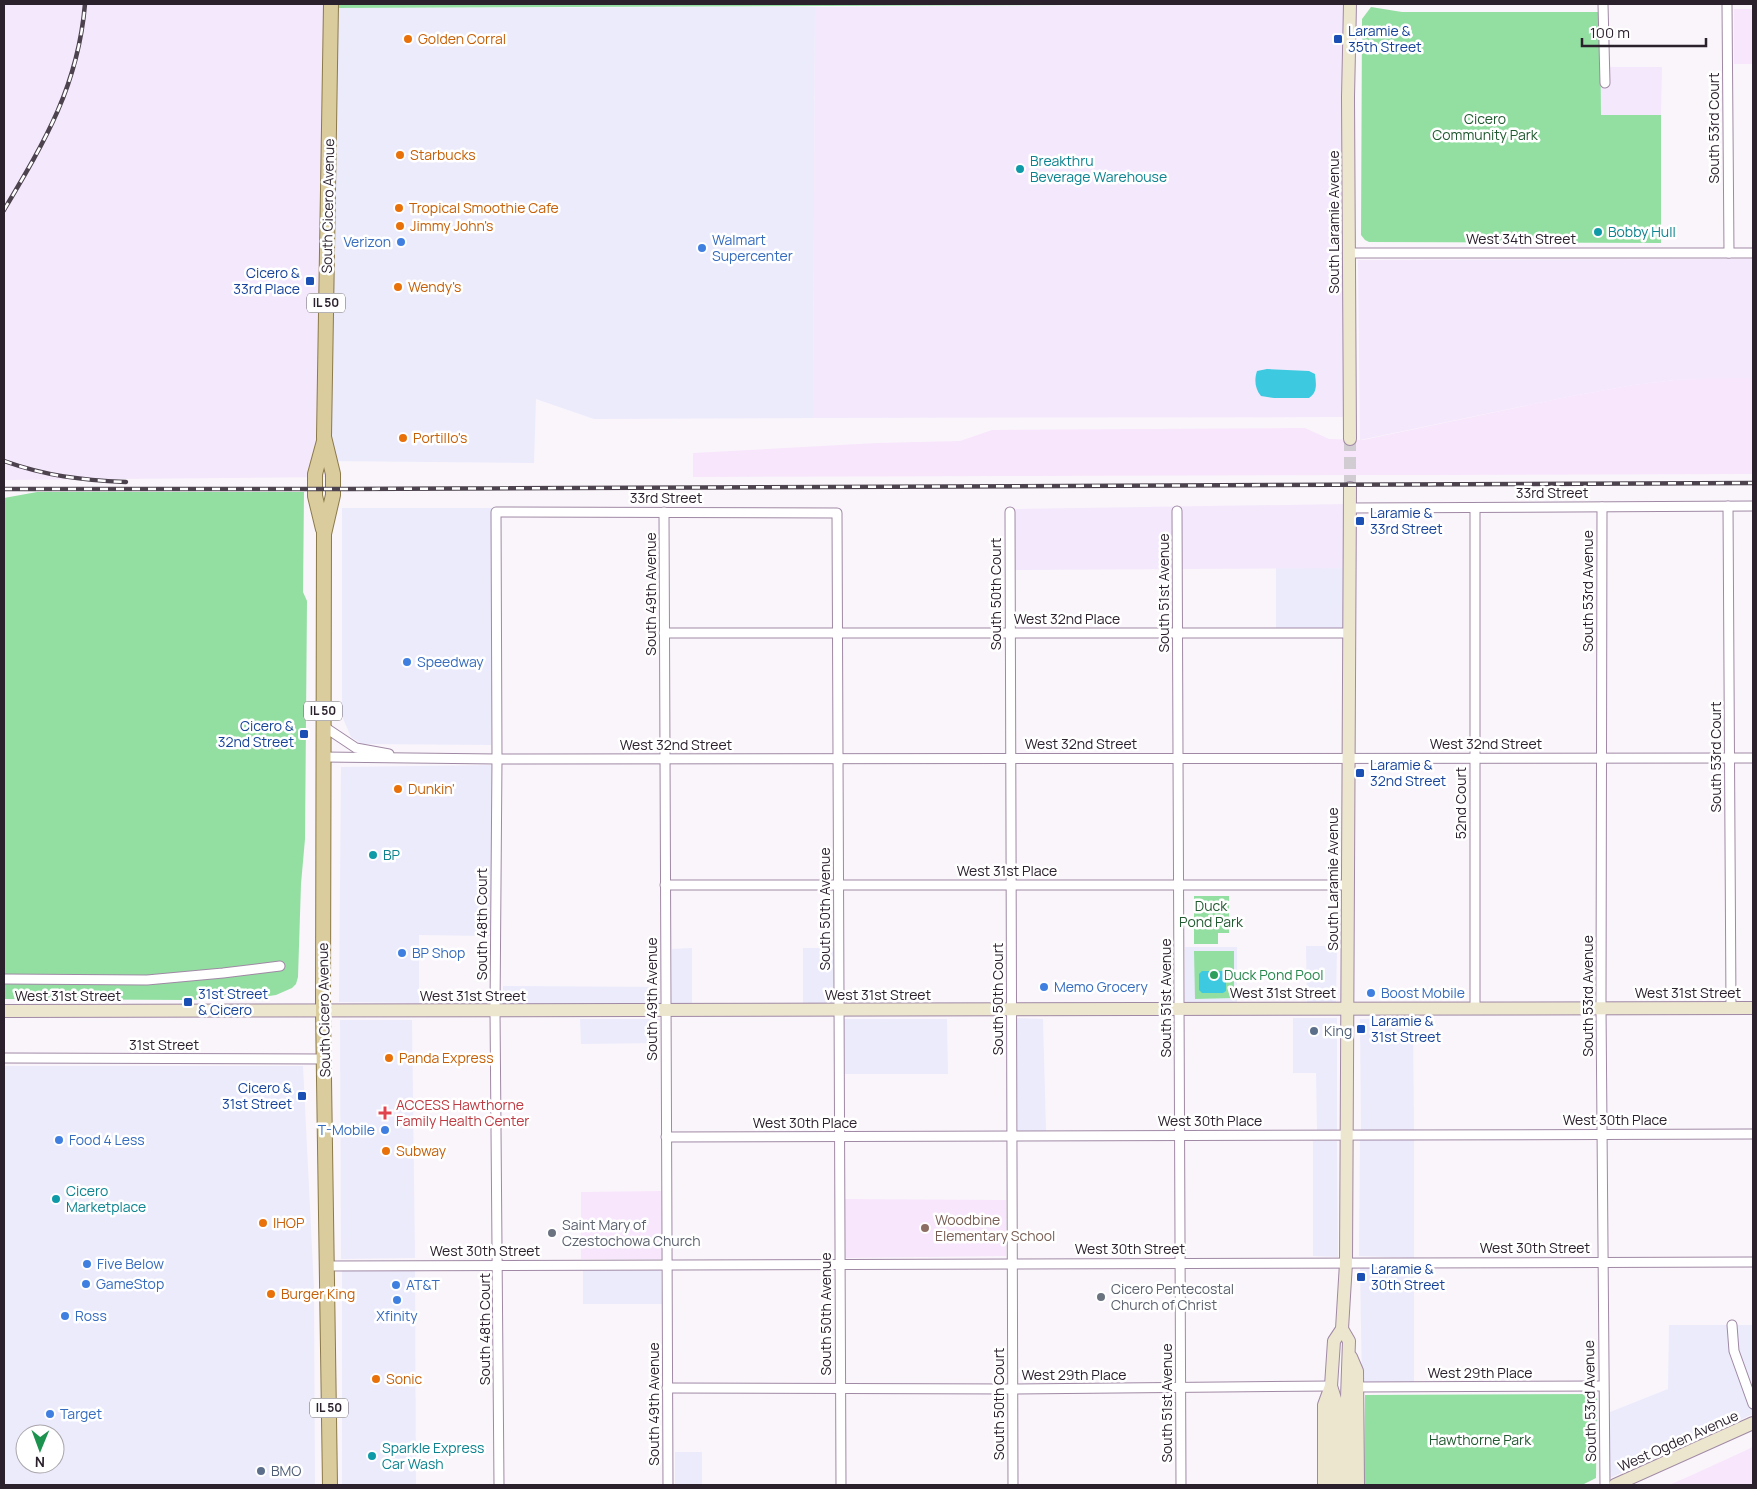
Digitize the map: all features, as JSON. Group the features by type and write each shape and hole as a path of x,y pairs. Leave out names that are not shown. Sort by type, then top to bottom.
{"main road":[{"name":"South Cicero Avenue","path":"330,1485 323,1012 324,534 315,496 315,474 324,437 331,4"},
{"name":"South Laramie Avenue","path":"1350,4 1348,106 1350,439"},
{"name":"South Laramie Avenue","path":"1336,1485 1336,1402 1331,1386 1334,1341 1342,1329 1346,1263 1350,488"},
{"name":"West 31st Street","path":"4,1011 323,1012 1753,1008"},
{"name":"South Laramie Avenue","path":"1342,1329 1349,1341 1347,1485"},
{"path":"1349,1354 1357,1371 1358,1485"},
{"path":"1324,1485 1324,1405 1331,1386"},
{"name":"West Ogden Avenue","path":"1615,1485 1753,1423"}],"street":[{"path":"1603,4 1605,83"},
{"name":"South 53rd Court","path":"1727,4 1729,253"},
{"name":"West 34th Street","path":"1350,254 1753,252"},
{"name":"South 53rd Court","path":"1728,506 1731,1008"},
{"name":"33rd Street","path":"1350,508 1753,506"},
{"name":"South 53rd Avenue","path":"1602,507 1601,1008 1605,1485"},
{"name":"52nd Court","path":"1475,508 1475,1008"},
{"name":"South 51st Avenue","path":"1177,511 1182,1485"},
{"name":"33rd Street","path":"496,512 837,513"},
{"name":"South 48th Court","path":"496,512 495,1011 499,1485"},
{"name":"South 49th Avenue","path":"664,512 668,1485"},
{"name":"South 50th Court","path":"1010,512 1014,1485"},
{"name":"South 50th Avenue","path":"837,513 841,1485"},
{"name":"West 32nd Place","path":"664,633 1350,633"},
{"name":"West 32nd Street","path":"324,726 356,748 408,758"},
{"name":"West 32nd Street","path":"323,757 497,759 1753,758"},
{"name":"West 31st Place","path":"665,885 1348,885"},
{"path":"4,979 147,980 280,966"},
{"name":"31st Street","path":"4,1058 324,1059"},
{"name":"West 30th Place","path":"666,1137 1753,1134"},
{"name":"West 30th Street","path":"327,1266 1753,1262"},
{"path":"1732,1325 1734,1352 1753,1404"},
{"name":"West 29th Place","path":"667,1388 1013,1389 1331,1386"},
{"name":"West 29th Place","path":"1357,1387 1604,1386"}],"shaded area":[{"path":"4,4 322,4 337,8 327,477 4,480"},
{"path":"1346,4 1344,417 813,418 815,7"},
{"path":"815,7 813,418 594,419 536,399 534,463 327,461 337,8"},
{"path":"1734,9 1753,9 1753,64 1734,64"},
{"path":"1600,67 1662,67 1661,115 1601,115"},
{"path":"1753,259 1753,378 1675,380 1634,385 1360,440 1358,260"},
{"path":"1753,378 1753,474 693,477 693,453 877,443 960,441 992,430 1305,428 1329,439 1363,440 1572,396 1634,385 1675,380"},
{"path":"1347,504 1347,568 1012,570 1012,509"},
{"path":"342,508 492,508 491,745 362,744 351,737 342,716"},
{"path":"1276,568 1347,568 1347,631 1276,631"},
{"path":"492,765 491,936 419,935 419,1003 339,1002 341,767"},
{"path":"1306,946 1337,946 1336,1002 1307,1003"},
{"name":"Duck Pond Pool","path":"1185,947 1237,947 1237,1002 1185,1003"},
{"path":"692,948 692,1004 672,1004 672,949"},
{"path":"803,948 833,948 833,1003 803,1003"},
{"path":"503,986 660,987 660,1004 503,1004"},
{"path":"1016,1018 1043,1019 1046,1131 1018,1131"},
{"path":"1293,1018 1337,1018 1337,1131 1317,1130 1316,1073 1293,1073"},
{"path":"1413,1018 1414,1131 1361,1131 1360,1019"},
{"path":"580,1019 660,1019 660,1043 581,1044"},
{"path":"844,1019 947,1019 948,1074 845,1074"},
{"path":"340,1020 412,1020 415,1258 341,1259"},
{"name":"Cicero Marketplace","path":"4,1066 303,1066 314,1288 315,1485 4,1485"},
{"path":"1360,1140 1414,1140 1414,1258 1359,1256"},
{"path":"1313,1141 1337,1141 1338,1257 1313,1256"},
{"path":"661,1191 662,1259 581,1259 581,1192"},
{"name":"Woodbine Elementary School","path":"844,1199 1006,1200 1006,1256 845,1258"},
{"path":"1360,1267 1414,1267 1414,1383 1362,1384"},
{"path":"342,1270 415,1270 416,1485 342,1485"},
{"path":"583,1270 661,1270 662,1304 583,1304"},
{"path":"1669,1325 1753,1325 1753,1414 1610,1478 1610,1412 1668,1389"},
{"path":"1753,1447 1753,1485 1669,1485 1692,1475"},
{"path":"675,1452 702,1452 702,1485 675,1485"}],"green space":[{"path":"337,4 1346,4 337,8"},
{"name":"Cicero Community Park","path":"1371,7 1402,12 1600,12 1601,115 1661,115 1661,243 1369,242 1365,240 1361,235 1362,19"},
{"path":"37,492 304,492 303,592 307,601 305,839 301,884 298,977 296,984 292,988 276,995 262,997 186,1000 4,999 4,498"},
{"name":"Duck Pond Park","path":"1194,896 1229,896 1229,933 1218,933 1218,944 1194,944"},
{"name":"Duck Pond Pool","path":"1194,951 1234,951 1234,998 1195,999"},
{"name":"Hawthorne Park","path":"1597,1394 1596,1478 1582,1485 1364,1485 1365,1395"}],"water":[{"path":"1267,369 1309,371 1315,374 1316,387 1314,393 1309,398 1261,396 1256,387 1256,374 1257,371"},
{"path":"1202,971 1223,971 1226,974 1226,991 1223,993 1202,993 1199,990 1199,974"}],"tunnel":[{"path":"1350,439 1350,488"}],"railway":[{"path":"4,210 46,136 67,87 81,34 85,4"},
{"path":"4,461 64,476 126,482"},
{"path":"4,489 1753,483"}],"place":[{"name":"Golden Corral","path":"408,39"},
{"name":"Laramie & 35th Street","path":"1338,39"},
{"name":"Starbucks","path":"400,155"},
{"name":"Breakthru Beverage Warehouse","path":"1020,169"},
{"name":"Tropical Smoothie Cafe","path":"399,208"},
{"name":"Jimmy John's","path":"400,226"},
{"name":"Bobby Hull","path":"1598,232"},
{"name":"Verizon","path":"401,242"},
{"name":"Walmart Supercenter","path":"702,248"},
{"name":"Cicero & 33rd Place","path":"310,281"},
{"name":"Wendy's","path":"398,287"},
{"name":"Portillo's","path":"403,438"},
{"name":"Laramie & 33rd Street","path":"1360,521"},
{"name":"Speedway","path":"407,662"},
{"name":"Cicero & 32nd Street","path":"304,734"},
{"name":"Laramie & 32nd Street","path":"1360,773"},
{"name":"Dunkin'","path":"398,789"},
{"name":"BP","path":"373,855"},
{"name":"BP Shop","path":"402,953"},
{"name":"Duck Pond Pool","path":"1214,975"},
{"name":"Memo Grocery","path":"1044,987"},
{"name":"Boost Mobile","path":"1371,993"},
{"name":"31st Street & Cicero","path":"188,1002"},
{"name":"Laramie & 31st Street","path":"1361,1029"},
{"name":"King","path":"1314,1031"},
{"name":"Panda Express","path":"389,1058"},
{"name":"Cicero & 31st Street","path":"302,1096"},
{"name":"ACCESS Hawthorne Family Health Center","path":"385,1113"},
{"name":"T-Mobile","path":"385,1130"},
{"name":"Food 4 Less","path":"59,1140"},
{"name":"Subway","path":"386,1151"},
{"name":"Cicero Marketplace","path":"56,1199"},
{"name":"IHOP","path":"263,1223"},
{"name":"Woodbine Elementary School","path":"925,1228"},
{"name":"Saint Mary of Czestochowa Church","path":"552,1233"},
{"name":"Five Below","path":"87,1264"},
{"name":"Laramie & 30th Street","path":"1361,1277"},
{"name":"GameStop","path":"86,1284"},
{"name":"AT&T","path":"396,1285"},
{"name":"Burger King","path":"271,1294"},
{"name":"Cicero Pentecostal Church of Christ","path":"1101,1297"},
{"name":"Xfinity","path":"397,1300"},
{"name":"Ross","path":"65,1316"},
{"name":"Sonic","path":"376,1379"},
{"name":"Target","path":"50,1414"},
{"name":"Sparkle Express Car Wash","path":"372,1456"},
{"name":"BMO","path":"261,1471"}]}
